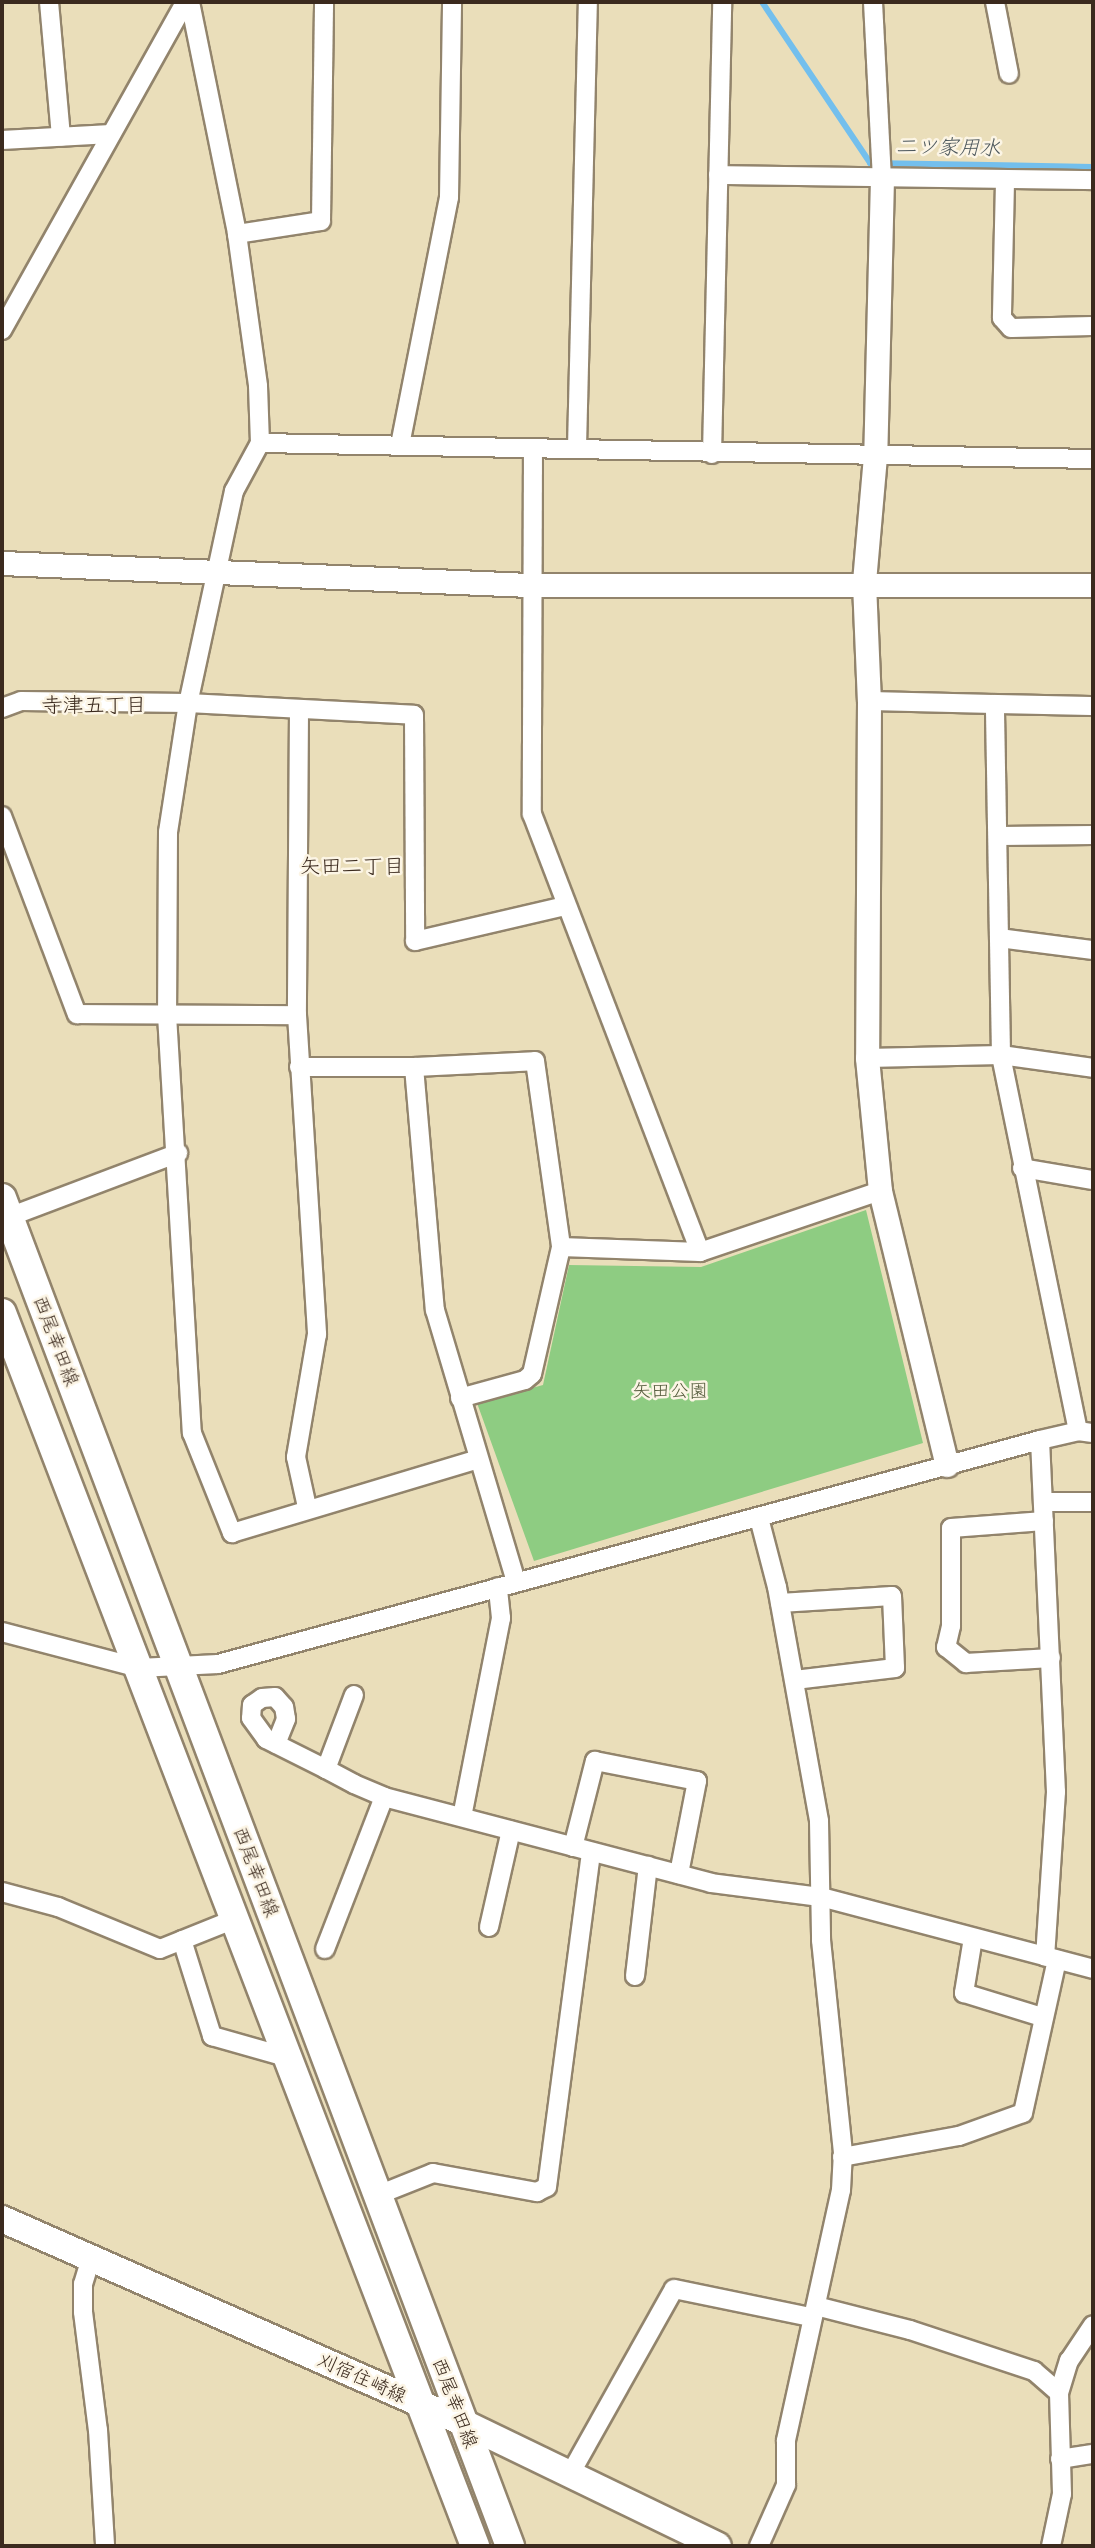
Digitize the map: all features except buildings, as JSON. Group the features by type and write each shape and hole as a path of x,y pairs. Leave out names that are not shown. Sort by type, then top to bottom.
{"main road":[{"name":"西尾幸田線","path":"5,1207 510,2546"},
{"name":"西尾幸田線","path":"2,1313 475,2546"},
{"name":"刈宿住崎線","path":"3,2222 91,2258 462,2422 718,2546"}],"street":[{"path":"49,2 61,136"},
{"path":"2,330 188,2"},
{"path":"188,2 237,234 258,386 260,443 234,491 188,703 168,832 167,1015 178,1153 192,1433 232,1533 307,1507 478,1458"},
{"path":"237,234 321,221 324,2"},
{"path":"400,445 449,197 452,2"},
{"path":"577,447 588,2"},
{"path":"712,454 722,2"},
{"path":"873,2 882,178 875,456 864,583 869,701 867,1058 880,1191 947,1465"},
{"path":"995,2 1009,74"},
{"path":"2,140 111,134"},
{"path":"718,174 1005,182 1093,180"},
{"path":"1005,182 1002,318 1011,328 1093,326"},
{"path":"260,443 577,447 712,454 1093,459"},
{"path":"533,448 530,585 532,814 700,1252"},
{"path":"2,563 530,585 1093,585"},
{"path":"2,708 20,701 188,703 299,711 414,715 415,941 566,906"},
{"path":"869,701 1093,706"},
{"path":"2,1632 139,1668 218,1664 1040,1440 1085,1432 1022,1168 1001,1055 995,704"},
{"path":"299,711 299,1067 317,1334 296,1457 307,1507"},
{"path":"2,816 78,1014 298,1015"},
{"path":"999,836 1093,835"},
{"path":"999,938 1093,950"},
{"path":"867,1058 1001,1055 1093,1069"},
{"path":"299,1067 414,1067 535,1061 561,1247 532,1374 525,1380 460,1398"},
{"path":"414,1067 435,1310 516,1582"},
{"path":"5,1207 178,1153"},
{"path":"1022,1168 1093,1180"},
{"path":"561,1247 700,1252 880,1191"},
{"path":"842,2157 959,2136 1023,2113 1051,1958 1056,1792 1040,1440"},
{"path":"1043,1502 1093,1502"},
{"path":"759,1518 780,1603 819,1821 821,1940 842,2157 841,2190 786,2441 786,2485 759,2546"},
{"path":"1044,1521 951,1528 951,1626 946,1647 966,1663 1051,1658"},
{"path":"462,1817 501,1618 498,1587"},
{"path":"780,1603 892,1596 895,1668 795,1680"},
{"path":"326,1769 354,1695"},
{"path":"276,1744 384,1797 679,1874 821,1897 1093,1969"},
{"path":"573,1847 595,1760 697,1781 679,1874"},
{"path":"325,1949 384,1797"},
{"path":"489,1927 512,1830"},
{"path":"377,2195 433,2173 537,2192 547,2188 591,1852"},
{"path":"635,1976 648,1866"},
{"path":"2,1892 58,1907 160,1949 235,1919"},
{"path":"973,1938 964,1993 1042,2017"},
{"path":"183,1940 212,2036 286,2057"},
{"path":"91,2258 83,2284 83,2312 98,2430 105,2546"},
{"path":"569,2476 674,2289 910,2330 1034,2371 1059,2393"},
{"path":"1051,2546 1062,2494 1059,2393 1069,2361 1093,2325"},
{"path":"1060,2459 1093,2454"}],"green space":[{"name":"矢田公園","path":"866,1210 923,1443 534,1561 477,1403 543,1385 569,1265 701,1267"}],"waterway":[{"name":"二ツ家用水","path":"762,2 870,163 1093,167"}],"district":[{"name":"寺津五丁目","path":"94,705"},
{"name":"矢田二丁目","path":"352,866"}]}
